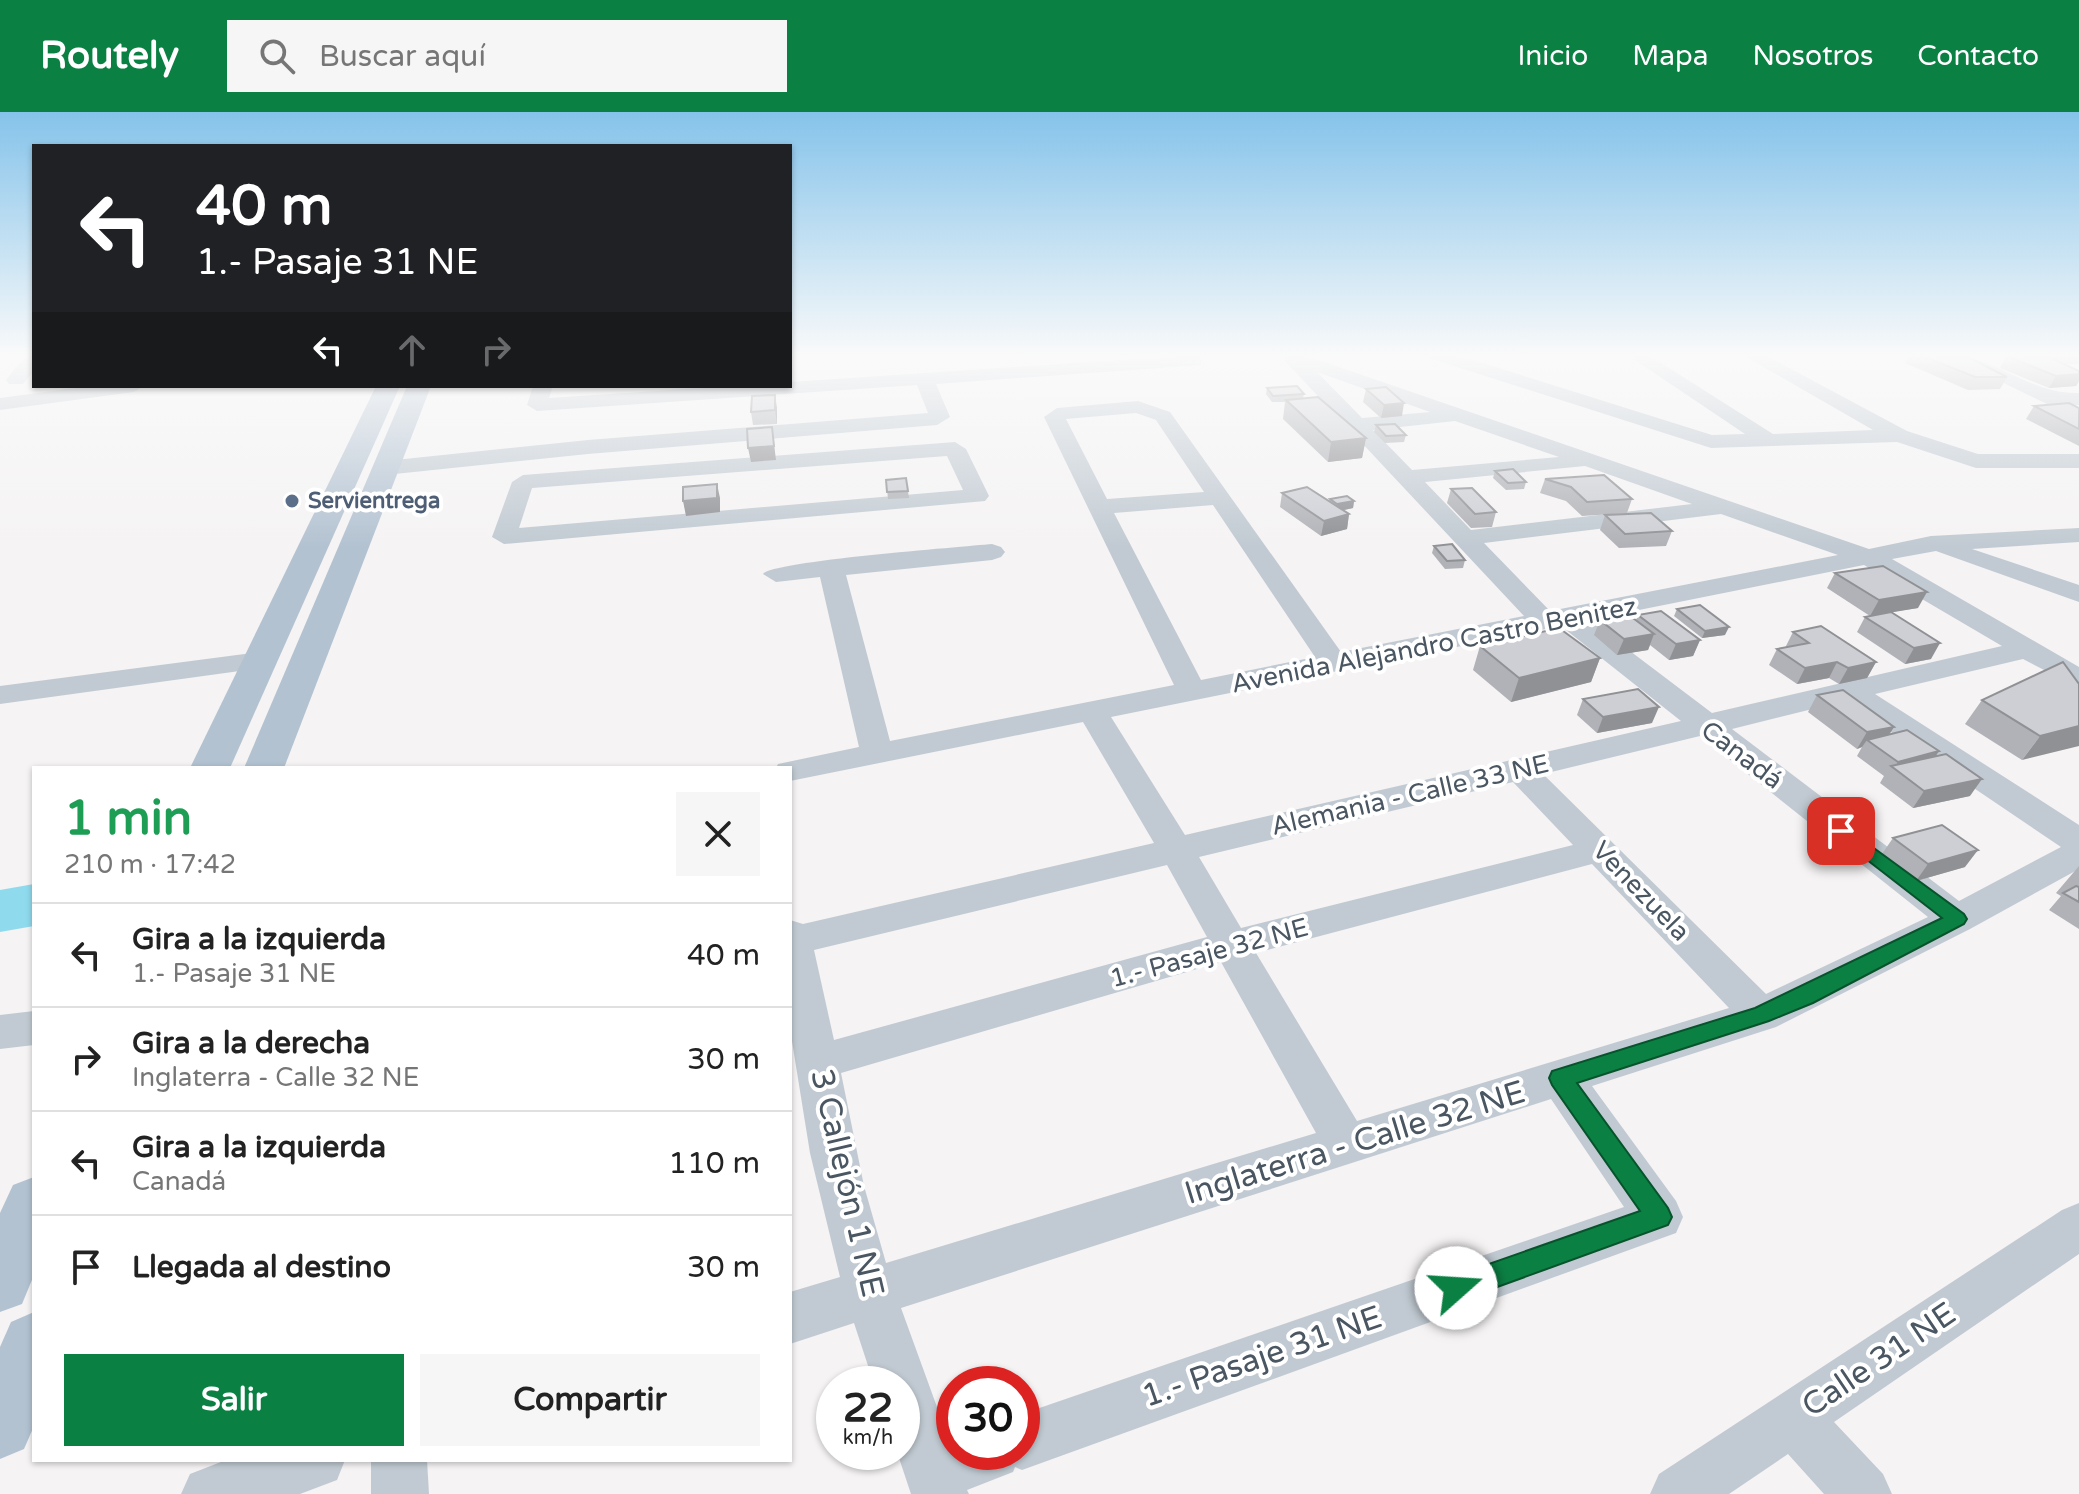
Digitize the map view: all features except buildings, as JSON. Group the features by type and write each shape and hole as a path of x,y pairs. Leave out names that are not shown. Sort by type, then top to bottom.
{"main road":[{"path":"211,766 373,418"},
{"path":"265,766 406,418"},
{"path":"0,1282 32,1209"},
{"path":"0,1425 32,1350"}],"street":[{"path":"589,443 594,418"},
{"path":"389,460 937,418"},
{"path":"1055,418 1193,693"},
{"path":"1165,418 1335,665"},
{"name":"Canadá","path":"1351,418 1465,538 1557,621 1702,725 1957,919"},
{"path":"1357,425 1424,418"},
{"path":"1470,418 1869,557 2079,679"},
{"path":"1638,418 1711,442 1771,443 1899,436"},
{"path":"1734,418 1771,443"},
{"path":"1867,418 1899,436 1976,461 2079,461"},
{"path":"743,431 749,515"},
{"path":"955,449 977,496 504,537 523,482 745,464 955,449"},
{"path":"1406,477 1590,461"},
{"path":"1099,507 1219,498"},
{"path":"1465,538 1723,507"},
{"name":"Avenida Alejandro Castro Benitez","path":"792,771 1557,621 1931,544 2079,535"},
{"path":"1931,544 2079,594"},
{"path":"776,574 992,552"},
{"path":"831,567 877,755"},
{"name":"Alemania - Calle 33 NE","path":"793,960 1177,851 2027,649"},
{"path":"0,695 259,661"},
{"path":"1850,691 2079,842"},
{"path":"1093,713 1177,851 1346,1144"},
{"name":"Venezuela","path":"1519,769 1761,1015"},
{"name":"1.- Pasaje 32 NE","path":"819,1062 1230,945 1600,850"},
{"name":"Inglaterra - Calle 32 NE","path":"792,1317 1761,1015 1805,997 2079,853"},
{"name":"3 Callejón 1 NE","path":"793,960 819,1062 827,1121 870,1295 894,1366"},
{"path":"0,1032 32,1028"},
{"name":"1.- Pasaje 31 NE","path":"1040,1436 1659,1217 1561,1078"},
{"name":"Calle 31 NE","path":"1679,1494 2079,1226"},
{"path":"1793,1419 1863,1494"},
{"name":"3 Callejón 1 NE","path":"920,1439 936,1484"},
{"path":"210,1494 311,1462"},
{"path":"399,1462 400,1494"},
{"path":"936,1484 961,1470"}],"waterway":[{"path":"0,911 32,905"}],"place":[{"name":"Servientrega","path":"292,501"}],"route":[{"path":"1456,1288 1659,1217 1561,1078 1761,1015 1805,997 1957,919 1841,831"}]}
